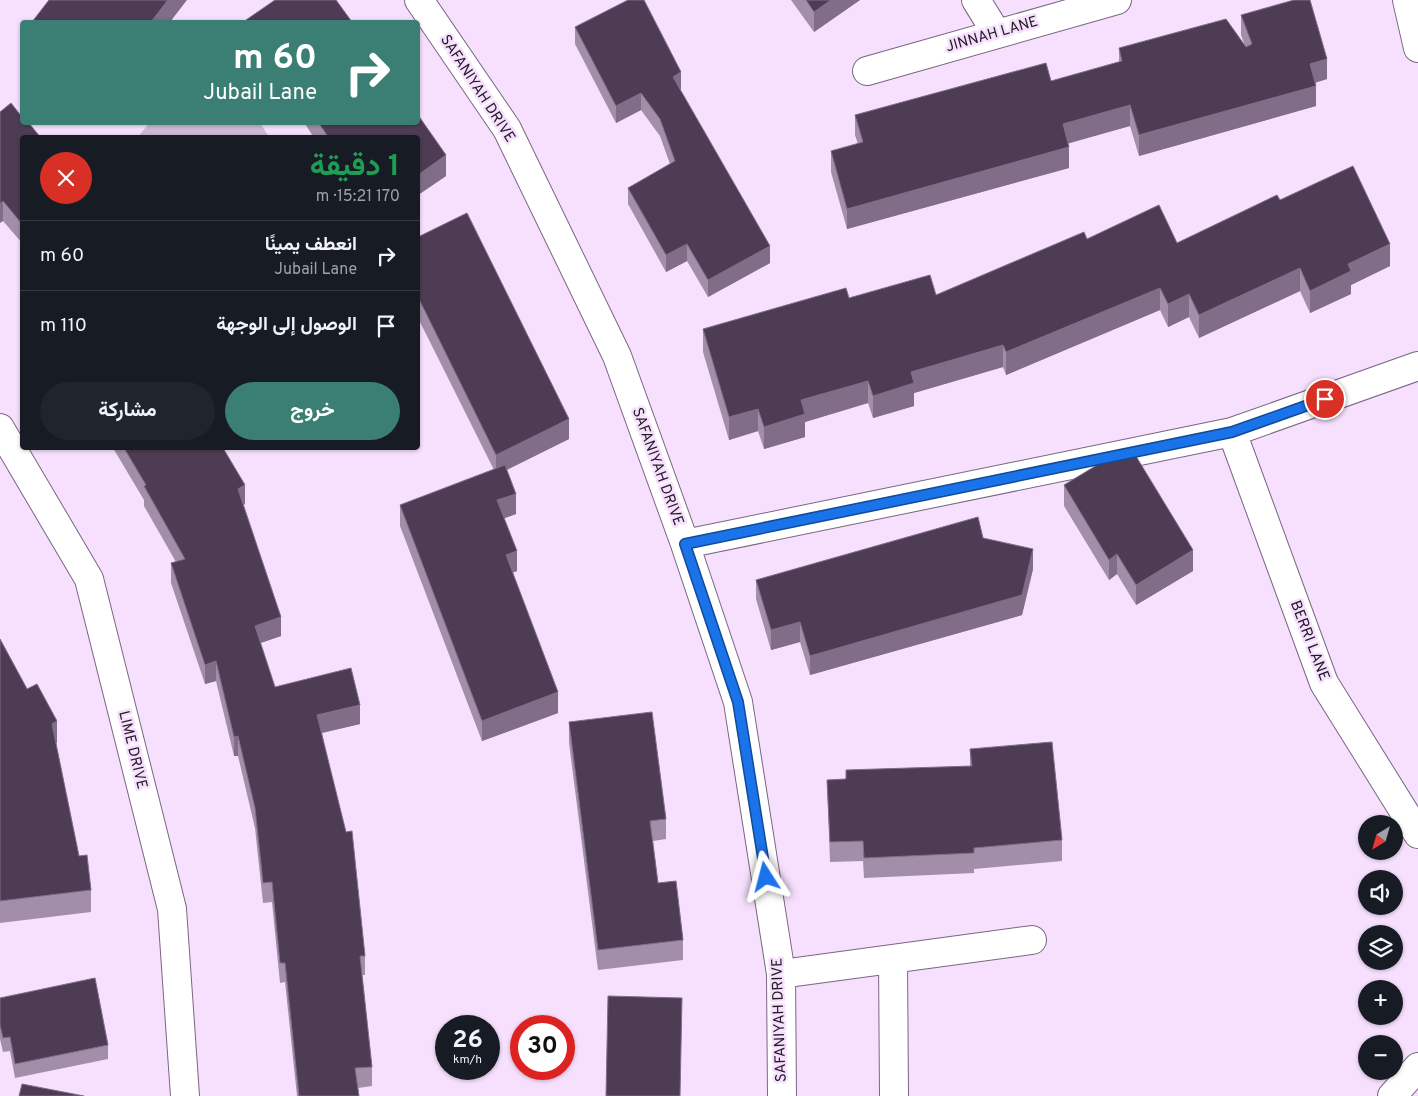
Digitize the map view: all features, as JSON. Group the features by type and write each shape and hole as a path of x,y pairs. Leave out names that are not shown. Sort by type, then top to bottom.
{"street":[{"name":"SAFANIYAH DRIVE","path":"419,0 507,129 617,356 685,544 738,702 781,974 782,1096"},
{"path":"976,0 996,34"},
{"name":"JINNAH LANE","path":"867,70 1117,0"},
{"path":"1407,0 1418,48"},
{"path":"685,544 1232,432 1418,366"},
{"name":"LIME DRIVE","path":"0,428 90,580 172,909 186,1096"},
{"name":"BERRI LANE","path":"1232,432 1324,683 1418,834"},
{"path":"781,974 1032,940"},
{"path":"893,959 894,1096"},
{"path":"1392,1096 1418,1067"}],"shaded area":[{"path":"148,125 261,125 268,135 140,135"}],"building":[{"path":"49,0 168,0 153,20 34,20"},
{"path":"275,0 336,0 351,20 246,20"},
{"path":"628,0 644,0 681,72 673,77 770,246 708,280 687,244 666,255 628,188 675,161 660,119 641,93 616,106 575,27"},
{"path":"806,0 831,0 814,12"},
{"path":"1294,0 1310,0 1327,59 1310,64 1316,86 1139,135 1130,105 1063,124 1069,147 847,209 831,151 863,142 855,115 1046,63 1051,81 1122,61 1119,48 1226,19 1246,47 1252,44 1241,15"},
{"path":"11,103 20,114 20,125 30,125 39,135 20,135 20,222 3,201 0,204 0,112"},
{"path":"420,118 446,155 420,174 420,135 327,135 320,125 420,125"},
{"path":"1353,166 1390,244 1348,264 1351,271 1310,291 1300,268 1199,315 1189,294 1168,304 1160,288 1006,352 1003,345 911,372 914,383 873,396 868,381 801,400 805,414 764,427 758,409 729,417 703,329 846,288 849,298 930,275 936,295 1084,232 1087,239 1159,205 1177,243 1277,195 1280,200"},
{"path":"467,213 569,419 496,455 420,301 420,236"},
{"path":"1131,448 1193,550 1136,585 1117,554 1109,560 1064,485 1122,450"},
{"path":"125,450 224,450 245,485 238,489 281,617 255,626 275,687 351,668 360,705 317,715 346,832 352,831 365,956 360,956 372,1067 355,1068 359,1096 299,1096 285,963 280,963 272,882 263,883 255,808 238,736 234,737 216,661 205,665 171,563 185,559 144,486 146,485"},
{"path":"505,465 516,494 497,500 517,551 506,555 558,692 482,721 400,505"},
{"path":"978,517 983,538 1033,549 1022,595 810,656 800,622 771,630 756,580"},
{"path":"0,639 27,689 37,684 57,721 52,724 79,856 87,855 91,890 0,901"},
{"path":"652,712 666,819 650,821 658,883 676,881 683,940 598,950 569,722"},
{"path":"1052,742 1062,840 974,848 974,853 864,858 863,841 830,842 827,780 846,779 846,770 972,766 970,749"},
{"path":"95,978 108,1045 15,1064 10,1037 3,1038 0,1025 0,998"},
{"path":"608,996 682,998 680,1096 606,1096"},
{"path":"22,1084 84,1096 19,1096"}],"route":[{"path":"766,877 738,702 685,544 1232,432 1325,399"}]}
